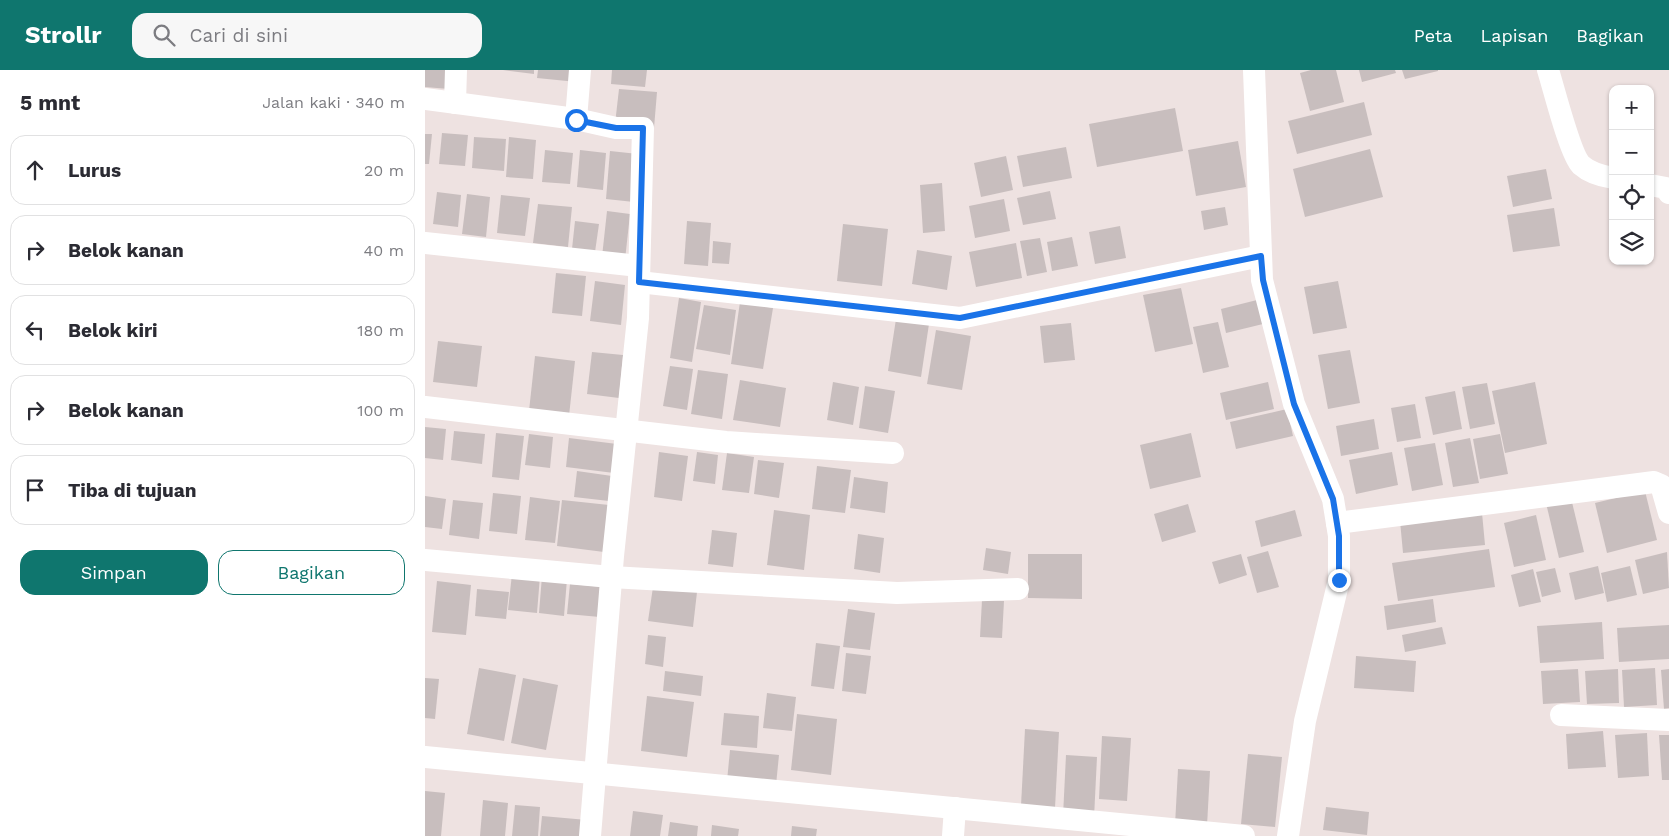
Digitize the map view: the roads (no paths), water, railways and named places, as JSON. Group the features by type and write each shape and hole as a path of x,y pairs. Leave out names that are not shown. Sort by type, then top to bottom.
{"street":[{"path":"455,103 456,70"},
{"path":"576,120 580,70"},
{"path":"1254,70 1263,280 1294,404 1333,499 1337,524 1339,580 1305,721 1288,836"},
{"path":"1548,70 1571,150 1581,164 1598,175 1609,177"},
{"path":"425,99 576,120 616,128 643,128 638,318 611,577 590,836"},
{"path":"1654,186 1666,188 1669,193"},
{"path":"425,243 960,318 1261,256"},
{"path":"425,407 626,432 726,442 893,453"},
{"path":"1337,524 1662,482 1661,485 1669,513"},
{"path":"425,560 611,577 897,593 1019,589"},
{"path":"1561,715 1669,720"},
{"path":"425,757 1244,836"},
{"path":"953,836 955,808"}]}
